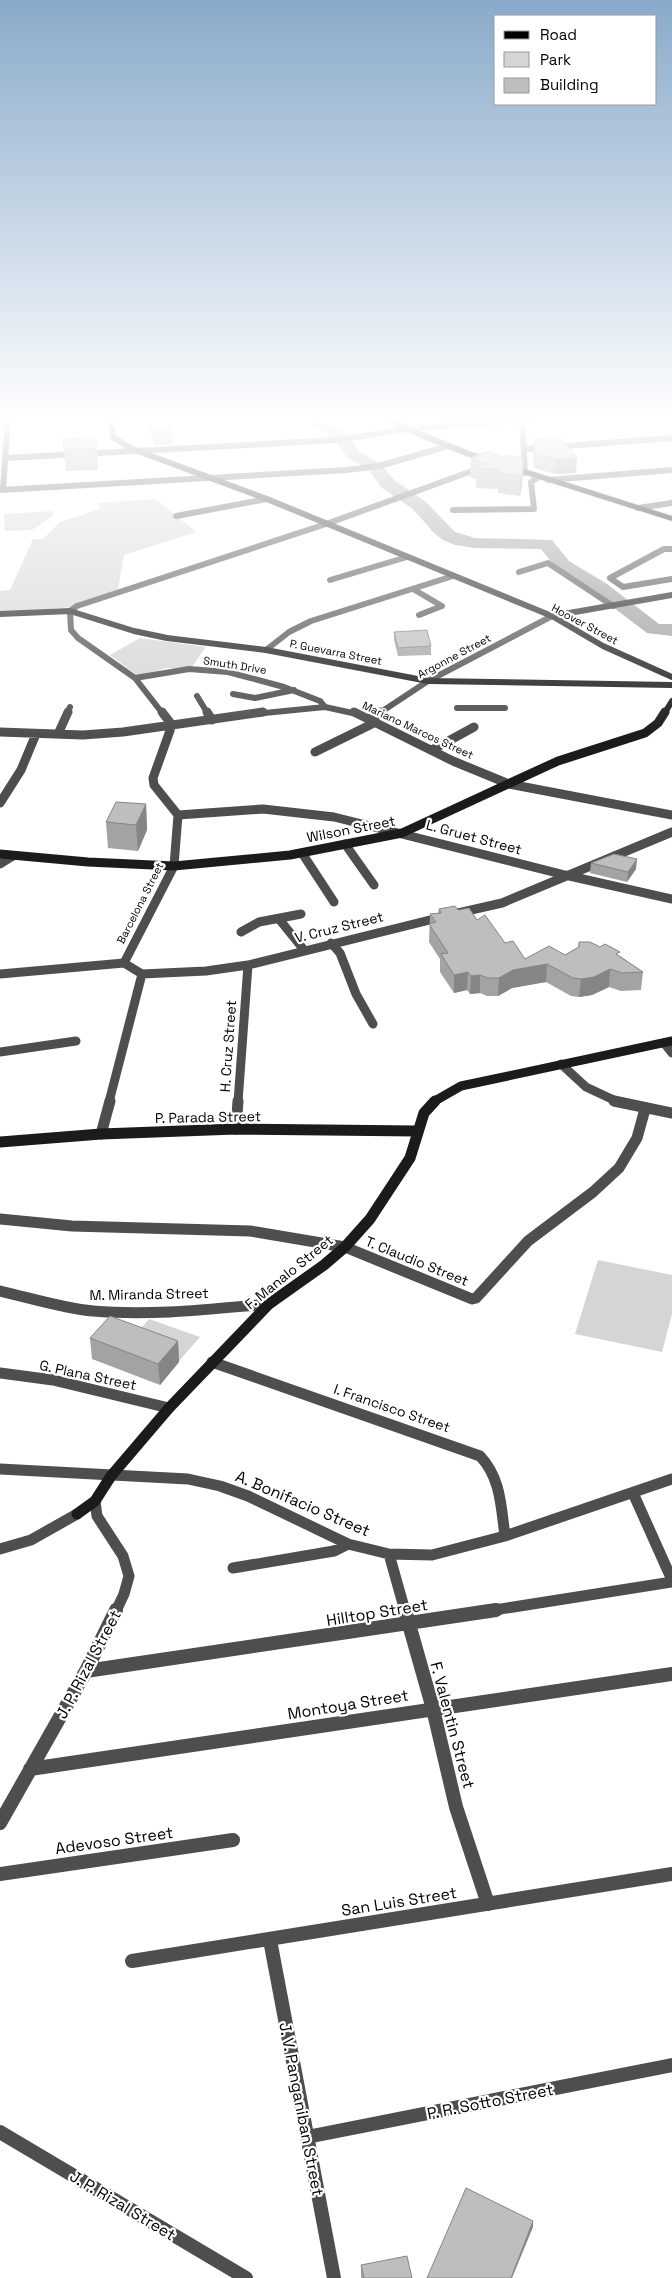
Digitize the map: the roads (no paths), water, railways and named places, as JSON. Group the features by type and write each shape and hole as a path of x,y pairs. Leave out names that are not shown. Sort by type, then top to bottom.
{"street":[{"name":"Hoover Street","path":"326,524 552,616 603,646 672,677"},
{"path":"178,815 154,785 153,778 172,725 135,678 78,638 71,630 70,611 77,606 326,524"},
{"path":"672,549 664,549 610,578 624,587 672,579"},
{"path":"330,580 408,557"},
{"path":"519,572 548,563 615,605"},
{"path":"266,650 304,622 453,576"},
{"path":"413,589 442,606 419,615"},
{"path":"552,616 672,594"},
{"name":"P. Guevarra Street","path":"0,614 70,611 134,631 167,638 266,650 428,681 672,685"},
{"name":"Argonne Street","path":"315,752 373,720 428,681 552,616"},
{"name":"Smuth Drive","path":"135,678 170,671 192,670 264,680 320,701 326,707"},
{"path":"234,694 256,698 294,690"},
{"path":"197,696 212,720"},
{"name":"Wilson Street","path":"0,854 88,862 174,866 262,859 402,833 558,761 645,733 662,719 672,701"},
{"path":"58,734 70,706"},
{"name":"Mariano Marcos Street","path":"0,732 58,734 124,732 326,707 353,712 373,720 432,750 508,784 672,815"},
{"path":"457,708 506,708"},
{"path":"432,750 474,727"},
{"path":"0,803 13,786 29,757 36,734"},
{"name":"L. Gruet Street","path":"178,815 263,809 334,817 566,875 672,898"},
{"name":"Barcelona Street","path":"124,963 174,866 178,815"},
{"name":"V. Cruz Street","path":"142,974 206,971 248,965 329,943 502,903 672,832"},
{"path":"345,844 374,885"},
{"path":"302,853 334,902"},
{"path":"0,864 14,856"},
{"path":"241,932 259,922 301,914"},
{"path":"279,919 304,950"},
{"path":"329,943 343,963 356,994 373,1024"},
{"path":"0,974 124,963 142,974 101,1134"},
{"name":"H. Cruz Street","path":"236,1129 248,965"},
{"path":"0,1052 76,1041"},
{"path":"668,1042 672,1053"},
{"name":"F. Manalo Street","path":"0,1549 31,1540 78,1514 95,1501 111,1476 212,1362 269,1304 324,1266 344,1247 370,1219 404,1169 410,1158 424,1113 433,1102 444,1094 462,1086 668,1042"},
{"path":"561,1064 576,1081 592,1093 615,1102 672,1113"},
{"name":"T. Claudio Street","path":"0,1219 72,1226 250,1231 344,1247 469,1298 476,1298 534,1235 598,1190 614,1173 628,1156 637,1138 645,1109"},
{"name":"P. Parada Street","path":"0,1142 101,1134 236,1129 417,1131"},
{"name":"M. Miranda Street","path":"0,1291 51,1304 94,1311 139,1312 269,1304"},
{"name":"I. Francisco Street","path":"212,1362 480,1456 490,1464 496,1475 505,1536"},
{"name":"G. Plana Street","path":"0,1373 53,1380 170,1408"},
{"name":"A. Bonifacio Street","path":"0,1469 188,1479 220,1486 248,1496 348,1544 389,1554 432,1555 505,1536 672,1479"},
{"path":"633,1493 672,1581"},
{"name":"J. P. Rizal Street","path":"0,1823 86,1671 124,1594 129,1576 123,1556 97,1516 95,1501"},
{"path":"233,1568 334,1551 348,1544"},
{"name":"F. Valentin Street","path":"389,1554 407,1624 433,1709 456,1807 488,1904"},
{"name":"Hilltop Street","path":"86,1671 407,1624 672,1581"},
{"name":"Montoya Street","path":"30,1769 672,1674"},
{"name":"Adevoso Street","path":"0,1874 233,1840"},
{"name":"San Luis Street","path":"132,1961 672,1874"},
{"name":"J. V. Panganiban Street","path":"270,1940 334,2278"},
{"name":"P. R. Sotto Street","path":"307,2137 672,2064"},
{"name":"J. P. Rizal Street","path":"0,2132 246,2278"}],"waterway":[{"path":"435,523 449,536 461,541 475,543 546,544 563,565 600,588 654,629 672,630"}]}
